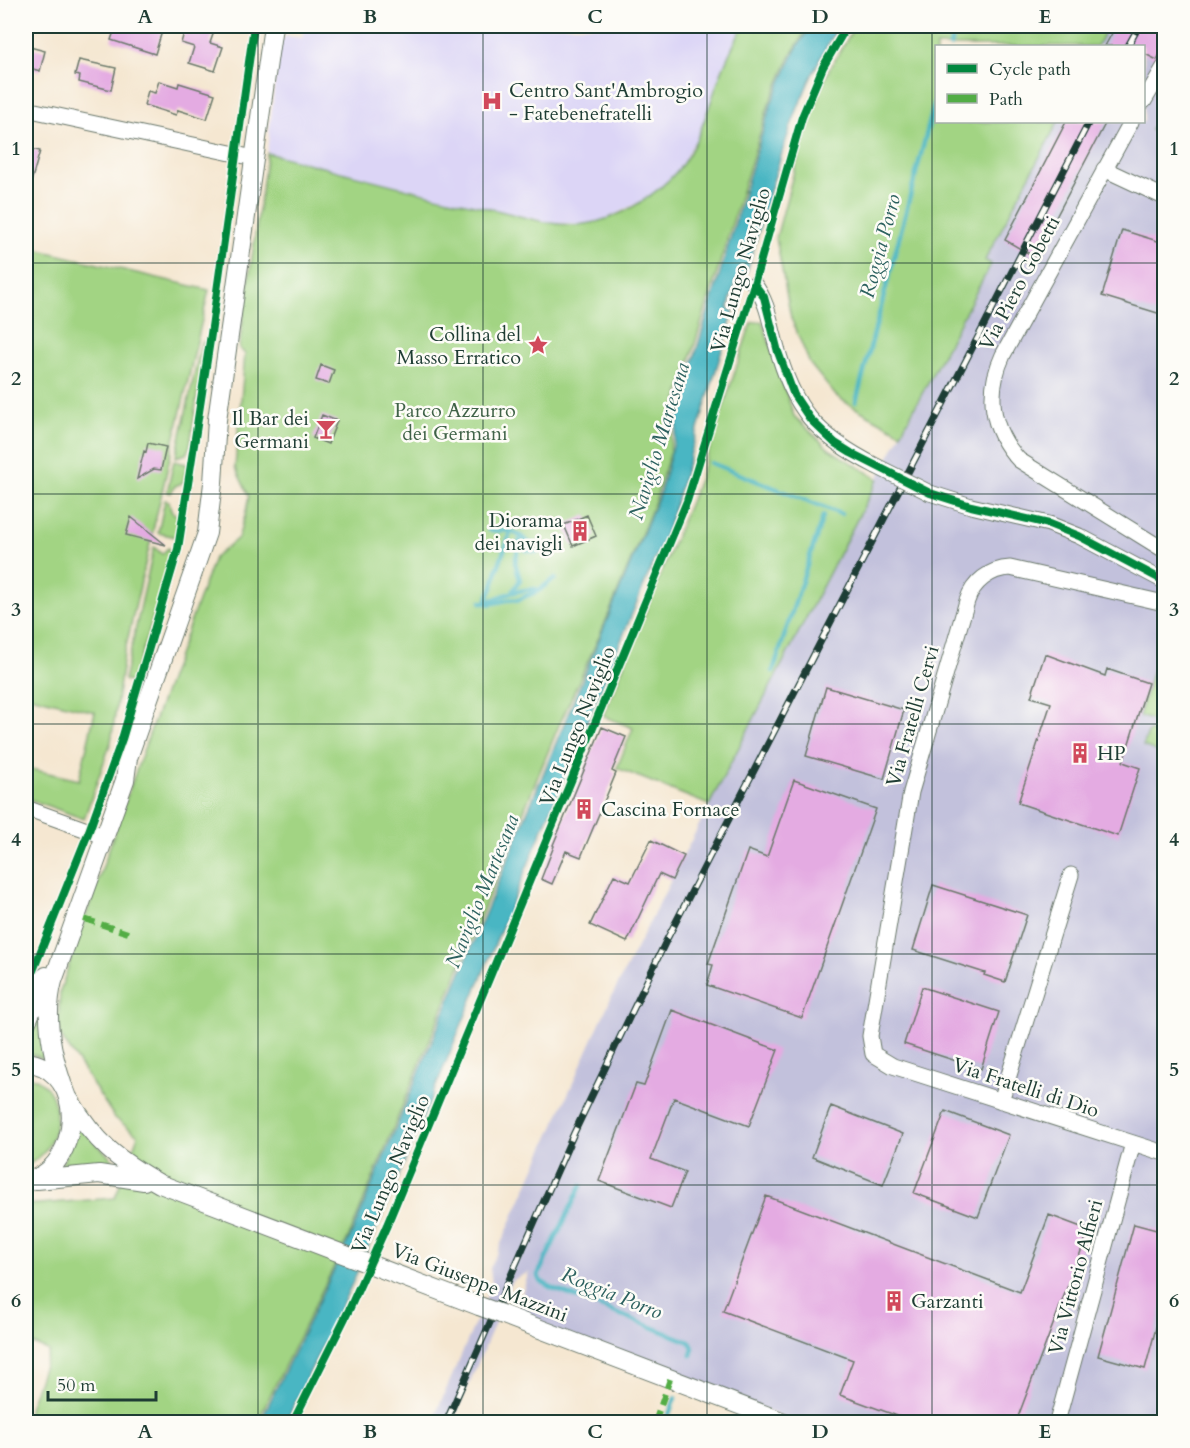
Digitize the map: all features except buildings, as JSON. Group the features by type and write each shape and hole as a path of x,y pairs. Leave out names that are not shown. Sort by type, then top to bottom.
{"street":[{"path":"26,1023 51,965 118,777 128,758 207,533 217,420 273,26"},
{"path":"1145,98 1164,67"},
{"path":"26,109 254,158"},
{"name":"Via Piero Gobetti","path":"1130,123 1002,355 994,379 993,408 1006,444 1019,459 1164,550"},
{"path":"1104,169 1164,197"},
{"path":"754,284 764,297 778,352 794,395 810,419 844,450 930,494 1049,524 1079,536 1164,581"},
{"name":"Via Fratelli Cervi","path":"876,1056 872,1051 870,1036 911,792 973,588 987,575 1010,568 1164,603"},
{"path":"29,1182 50,1169 63,1151 71,1128 65,1091 51,1035 49,1008 51,988 125,780 128,758"},
{"path":"26,808 98,834"},
{"path":"1002,1101 1071,875"},
{"name":"Via Fratelli di Dio","path":"876,1056 893,1066 1164,1153"},
{"path":"26,1062 49,1069 65,1091"},
{"name":"Via Giuseppe Mazzini","path":"65,1091 81,1119 105,1147 126,1164 160,1184 784,1422"},
{"name":"Via Vittorio Alfieri","path":"1057,1422 1133,1143"},
{"name":"Via Giuseppe Mazzini","path":"29,1182 99,1174 160,1184"}],"shaded area":[{"name":"Centro Sant'Ambrogio - Fatebenefratelli","path":"305,26 743,26 722,69 700,132 679,169 647,198 606,219 584,224 553,223 267,153 279,43 286,36 302,38"},
{"path":"1116,26 1164,26 1164,666 1158,665 1140,716 1164,724 1164,737 1149,731 1144,746 1164,754 1164,1422 796,1422 514,1318 529,1272 513,1280 453,1422 432,1422 492,1284 490,1268 611,998 831,566 991,265 985,260 1057,123 1145,123 1145,45 1098,45 1107,28 1113,31"}],"green space":[{"name":"Parco Azzurro dei Germani","path":"743,26 809,26 792,53 769,104 673,415 670,452 655,501 602,630 557,730 350,1234 257,1422 26,1422 49,1351 26,1341 26,1205 115,1198 138,1135 115,1118 58,1032 60,991 138,765 214,558 238,538 245,516 249,496 235,467 245,354 239,348 267,153 540,221 574,225 598,222 636,205 678,170 699,135 724,65"},
{"path":"855,26 1101,26 1107,28 1098,45 935,45 935,123 1057,123 985,260 991,264 901,433 836,396 810,364 791,318 776,238 808,119 829,70"},
{"path":"1164,101 1164,134 1151,130"},
{"path":"26,247 209,290 124,655 111,742 84,819 26,798 26,768 79,780 95,712 26,695"},
{"path":"762,321 794,416 829,449 878,479 709,805 617,768 633,728 603,716 699,480 751,323"},
{"path":"205,341 190,446 186,454 176,457 201,344"},
{"path":"174,461 187,464 184,482 175,486 171,493 167,492"},
{"path":"165,500 169,501 171,511 179,517 176,537 158,533"},
{"path":"154,547 162,554 168,548 174,554 132,683 124,680"},
{"path":"1158,654 1161,655 1159,664 1164,666 1164,724 1139,716"},
{"path":"1149,731 1164,737 1164,754 1143,746"},
{"path":"41,996 46,1059 26,1053 26,1035"},
{"path":"26,1075 37,1079 45,1086 55,1105 56,1116 52,1138 47,1148 26,1166"},
{"path":"78,1125 122,1169 60,1169"}],"water":[{"path":"811,26 839,26 822,55 795,114 747,272 736,280 728,309 734,311 669,525 353,1282 286,1422 260,1422 353,1231 660,493 673,446 682,398 771,104 795,51"}],"waterway":[{"name":"Roggia Porro","path":"950,45 955,26"},
{"name":"Roggia Porro","path":"856,402 935,101"},
{"path":"711,463 841,514"},
{"name":"Roggia Porro","path":"773,671 823,516"},
{"path":"489,530 512,532 531,544 544,544"},
{"path":"485,603 511,531"},
{"path":"519,541 526,550 536,552 549,548"},
{"path":"513,591 520,580 515,562 520,541"},
{"path":"481,602 490,604 519,600 555,579"},
{"path":"487,602 511,593 536,589"},
{"name":"Roggia Porro","path":"581,1186 538,1275 540,1281 552,1288 690,1342 693,1348 691,1355"},
{"name":"Roggia Porro","path":"666,1422 675,1398"}],"railway":[{"path":"1129,45 1139,26"},
{"path":"446,1422 574,1133 666,941 1088,123"}],"marked path":[{"path":"84,919 128,933"},
{"path":"655,1422 670,1379"}],"cycle path":[{"path":"26,988 89,831 122,739 178,549 254,26"},
{"name":"Via Lungo Naviglio","path":"293,1422 349,1310 387,1225 687,501 754,284 802,117 823,67 847,26"},
{"name":"Via Lungo Naviglio","path":"754,284 764,297 778,352 794,395 810,419 835,443 930,493 971,506 1049,524 1079,536 1164,581"}],"place":[{"name":"Centro Sant'Ambrogio - Fatebenefratelli","path":"492,101"},
{"name":"Collina del Masso Erratico","path":"538,345"},
{"name":"Il Bar dei Germani","path":"326,429"},
{"name":"Diorama dei navigli","path":"580,531"},
{"name":"HP","path":"1080,753"},
{"name":"Cascina Fornace","path":"584,809"},
{"name":"Garzanti","path":"894,1301"}],"water label":[{"name":"Naviglio Martesana","path":"659,441"},
{"name":"Naviglio Martesana","path":"482,891"}]}
